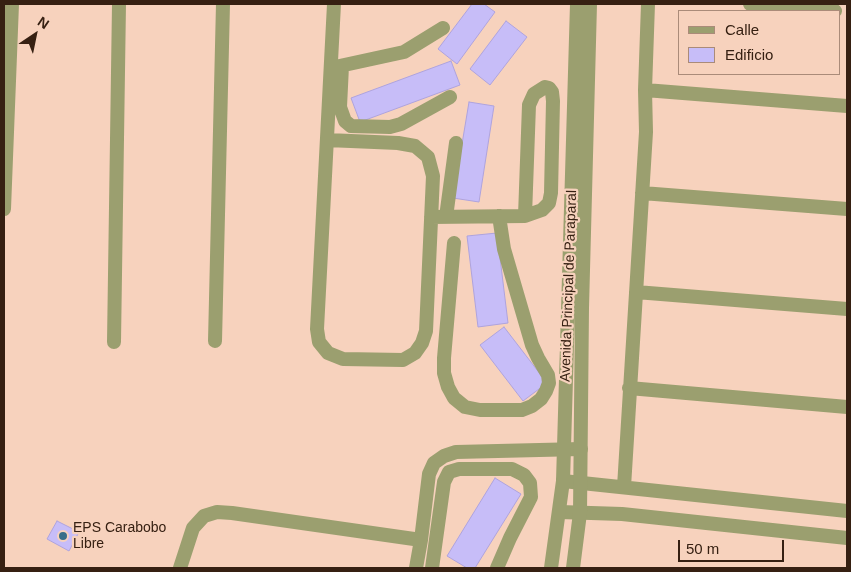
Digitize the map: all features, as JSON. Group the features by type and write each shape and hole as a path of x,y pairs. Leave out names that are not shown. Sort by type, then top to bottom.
{"street":[{"path":"4,209 12,4"},
{"path":"114,342 119,4"},
{"path":"215,341 222,4"},
{"path":"334,4 336,67 340,107 345,121 351,126 390,127 401,124 450,97"},
{"name":"Avenida Principal de Paraparal","path":"551,568 563,481 577,4"},
{"name":"Avenida Principal de Paraparal","path":"573,568 580,514 582,308 590,4"},
{"path":"624,487 646,132 645,90 648,4"},
{"path":"750,4 824,10"},
{"path":"336,67 404,52 443,28"},
{"path":"327,140 398,143 415,146 428,157 433,176 426,331 422,342 414,353 403,360 343,359 328,353 319,342 317,329 327,140 336,67"},
{"path":"431,217 525,216 542,210 549,203 551,193 553,101 552,92 549,88 545,87 534,94 528,105 525,216"},
{"path":"645,90 847,106"},
{"path":"446,217 456,143"},
{"path":"642,193 847,209"},
{"path":"454,243 444,358 444,373 448,388 454,398 465,407 480,410 522,410 532,406 541,399 546,391 549,383 548,375 532,345 504,249 499,216"},
{"path":"428,290 449,290"},
{"path":"636,292 847,309"},
{"path":"629,388 847,407"},
{"path":"416,568 429,474 434,463 444,456 456,452 581,449"},
{"path":"432,568 444,482 448,472 459,469 512,469 524,474 530,483 531,497 497,568"},
{"path":"563,481 847,511"},
{"path":"180,568 193,528 204,516 217,512 421,540"},
{"path":"560,512 622,514 847,538"}],"building":[{"path":"472,4 484,4 495,12 457,64 438,49"},
{"path":"506,21 527,37 490,85 470,69"},
{"path":"451,61 460,85 360,122 351,98"},
{"path":"469,102 494,106 479,202 453,198"},
{"path":"497,233 508,323 478,327 467,236"},
{"path":"504,327 547,383 523,401 480,345"},
{"path":"495,478 521,494 475,568 467,568 447,556"},
{"name":"EPS Carabobo Libre","path":"57,521 79,532 69,551 47,539"}],"place":[{"name":"EPS Carabobo Libre","path":"63,536"}]}
